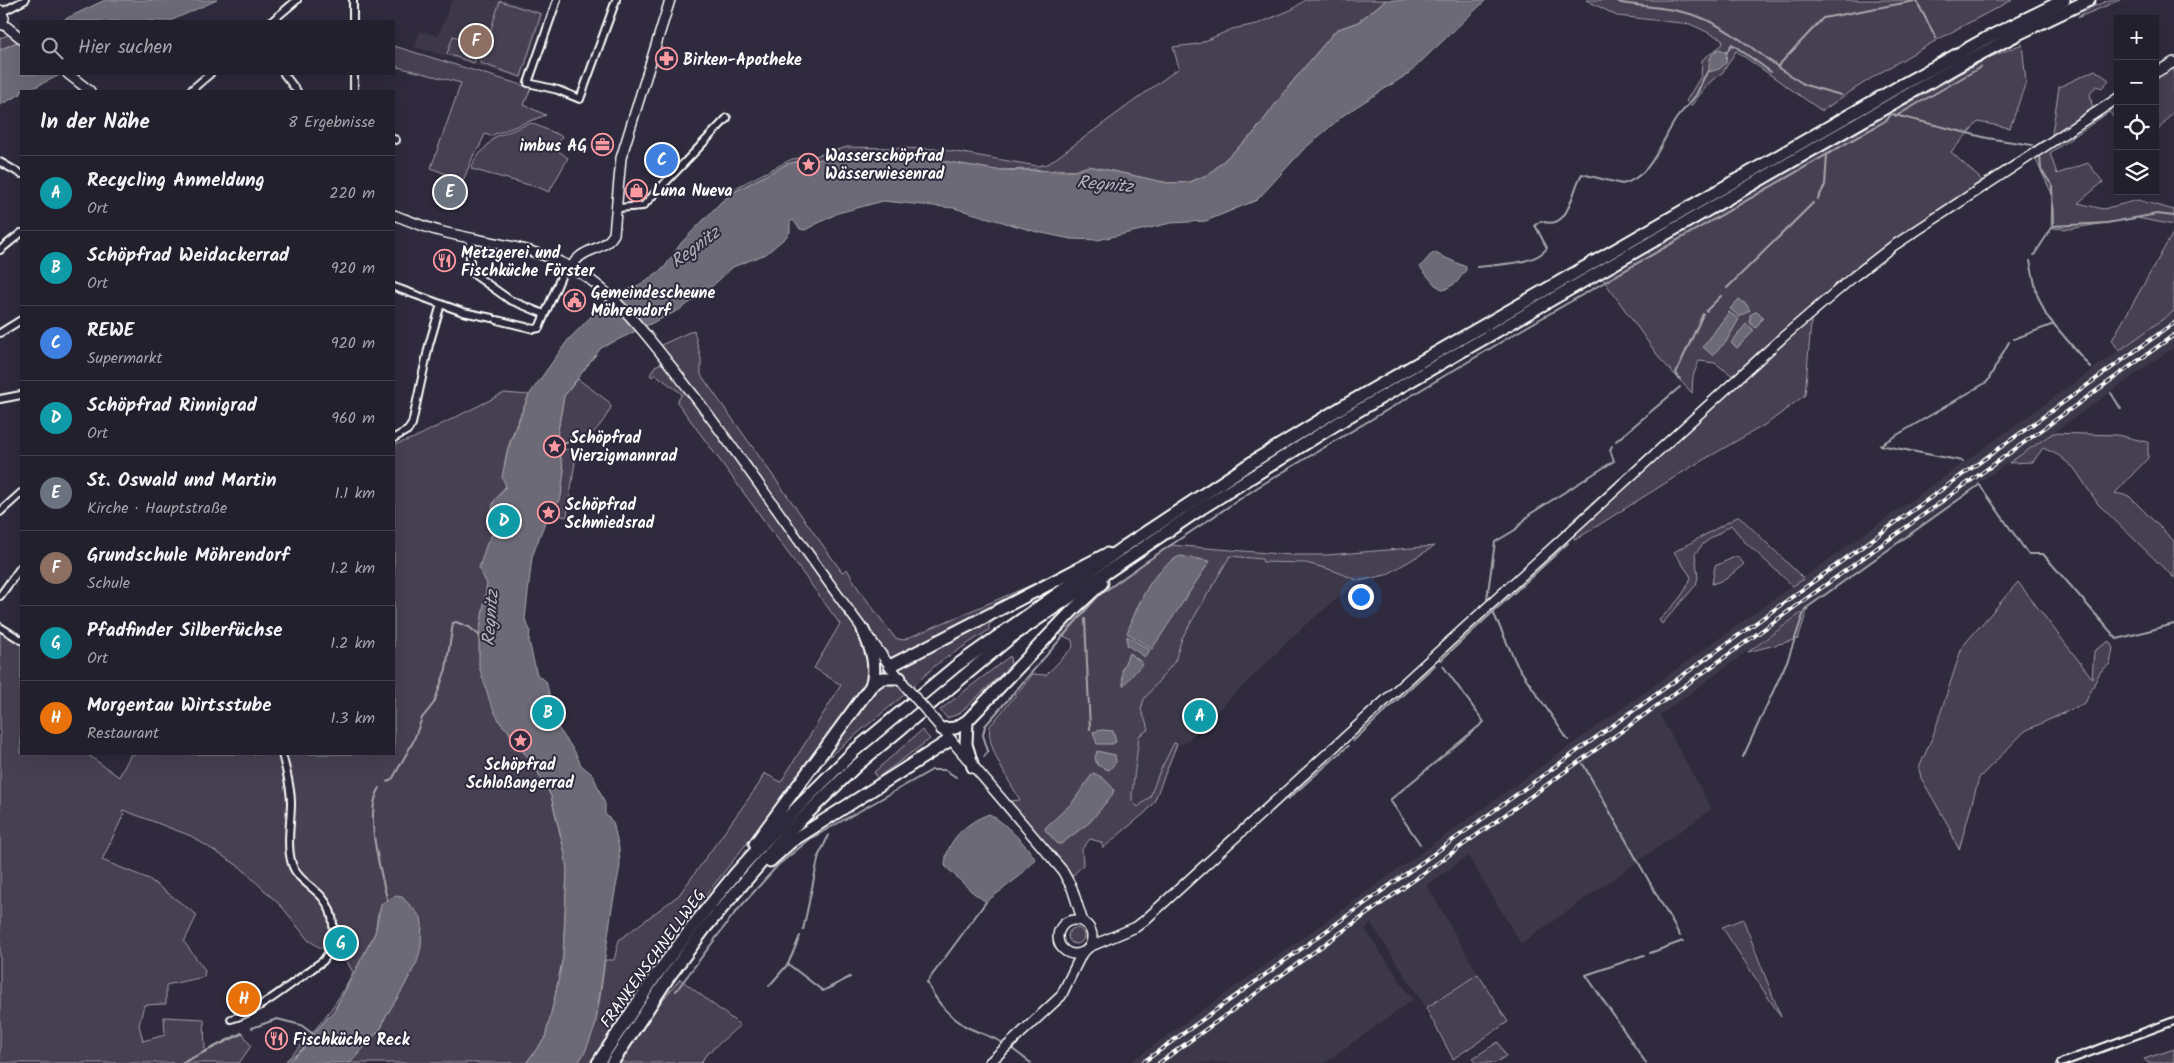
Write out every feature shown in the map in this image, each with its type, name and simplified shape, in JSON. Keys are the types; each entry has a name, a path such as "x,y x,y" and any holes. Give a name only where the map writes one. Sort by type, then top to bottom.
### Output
{"highway":[{"path":"740,876 814,791 868,739 956,666 1125,546 1257,459 1417,363 1900,86 1992,36 2064,0"},
{"path":"740,876 856,766 1011,638 1139,550 1274,462 1411,379 1939,77 2020,33 2089,0"},
{"path":"890,666 1088,562 1125,546"},
{"path":"942,729 955,728 967,721 1075,608 1139,550"},
{"path":"863,630 874,663 871,686"},
{"path":"740,876 766,827 871,686 882,678 900,678"},
{"path":"967,721 966,744 973,767"},
{"path":"740,876 950,740"},
{"name":"FRANKENSCHNELLWEG","path":"598,1063 656,975 740,876"},
{"name":"FRANKENSCHNELLWEG","path":"612,1063 668,978 740,876"}],"main road":[{"path":"569,266 580,255 611,240 616,228 622,158 670,0"},
{"path":"1,11 4,18 1,24 20,37"},
{"path":"2159,71 2174,62"},
{"path":"71,77 89,90"},
{"path":"1076,904 1068,922 1059,934 1060,944 1067,951 1077,954 1114,935 1124,933 1145,920 1852,276 1914,232 2114,101"},
{"path":"395,215 425,227 520,248 569,266 589,278 611,297 656,349 749,471 863,630 911,693 1062,870 1072,888 1083,922 1091,930 1114,935"},
{"path":"1068,922 1083,922"},
{"path":"989,1063 1061,996 1085,950 1092,941 1091,930"},
{"path":"1067,951 1070,978"}],"street":[{"path":"1,11 25,0"},
{"path":"273,20 297,0"},
{"path":"353,0 354,20"},
{"path":"558,0 528,83 558,90 580,99 616,0"},
{"path":"191,90 209,75"},
{"path":"285,75 296,90"},
{"path":"354,75 354,90"},
{"path":"618,208 642,206 726,118"},
{"path":"0,162 20,173"},
{"path":"0,250 20,234"},
{"path":"470,238 470,265 472,273 510,300 544,314"},
{"path":"395,287 441,304 537,329 569,266"},
{"path":"395,437 408,430 412,424 429,345 441,304"},
{"path":"0,333 20,321"},
{"path":"0,400 20,395"},
{"path":"0,512 20,496"},
{"path":"0,596 20,568"},
{"path":"0,627 20,639"},
{"path":"231,1019 239,1017 259,1005 323,961 332,944 333,931 328,907 323,898 302,879 292,865 290,851 290,786 282,755"},
{"path":"2061,1063 2174,1021"}],"shaded area":[{"path":"452,0 505,0 544,13 522,79 415,47 420,31 438,36"},
{"path":"1305,0 1386,0 1358,22 1336,30 1293,81 1253,134 1209,174 1190,182 1168,183 1089,166 1074,171 1057,169 1049,172 1036,169 996,170 931,159 795,162 787,164 734,192 733,189 792,159 815,156 847,147 939,149 1037,166 1048,164 1179,68 1173,47 1198,44 1232,29 1257,24 1293,9"},
{"path":"1586,0 2012,0 1891,66 1822,111 1736,51 1723,72 1710,82 1691,106 1686,101 1701,76 1702,60 1723,44 1722,39 1690,24 1617,16"},
{"path":"2109,0 2120,0 2077,18 2090,8"},
{"path":"500,1 541,14 521,77 480,63"},
{"path":"13,33 20,40 0,50 0,38"},
{"path":"453,36 480,45 474,63 447,54"},
{"path":"2022,44 2026,82 2010,128 1978,122 1951,152 1985,183 1812,311 1805,395 1768,423 1691,467 1575,540 1570,523 1733,376 1715,363 1699,361 1693,376 1692,393 1661,360 1602,278 1986,59"},
{"path":"395,46 531,88 524,105 546,115 490,136 485,134 463,181 431,168 461,83 395,66"},
{"path":"2174,57 2174,111 2159,129 2159,105 2159,64"},
{"path":"2095,70 2109,80 2102,88 2096,86 2090,94 2093,110 2114,96 2114,118 2109,112 2050,153 2057,174 2088,163 2103,182 2078,203 2103,209 2138,200 2174,210 2174,225 2137,218 2069,229 2051,228 2052,194 2033,154 2051,140 2059,87"},
{"path":"531,123 562,136 556,149 568,158 549,192 471,169 475,159 495,137"},
{"path":"2174,231 2174,311 2119,351 2112,340"},
{"path":"2174,311 2174,347 2053,433 1977,484 1660,715 1712,809 1521,944 1468,856 1427,885 1478,974 1426,1008 1371,923 1365,929 1413,1000 1324,1063 1129,1063"},
{"path":"694,330 701,359 701,375 842,572 847,569 858,588 895,638 903,640 1036,583 989,625 989,630 937,664 903,696 790,789 655,959 591,1063 578,1063 585,1051 594,1026 600,1000 605,960 614,960 619,940 679,895 759,784 764,773 781,782 841,685 814,668 840,624 677,402 682,394 655,374 652,377 650,375 655,366 662,363 743,469 749,464 661,345"},
{"path":"578,379 609,402 611,407 604,420 587,438 574,443 567,442 563,444 556,442 564,396"},
{"path":"504,393 529,395 510,441 504,465 506,486 499,494 502,519 487,584 479,653 510,735 517,739 519,747 531,760 551,796 565,854 567,870 563,957 545,1038 526,1063 350,1063 382,1027 387,1014 409,977 420,943 422,924 378,913 375,933 334,1011 313,1034 304,1048 284,1063 323,1020 339,998 353,972 344,957 348,939 334,932 327,952 308,940 283,908 240,867 191,836 123,810 124,814 102,860 149,879 197,915 184,942 205,970 204,977 166,985 166,1004 144,1005 139,1025 143,1041 165,1035 164,1017 204,1019 205,1051 242,1032 251,1046 239,1063 0,1063 0,632 20,644 20,755 88,755 119,777 130,755 395,755 395,445 414,438"},
{"path":"2053,433 2117,435 2148,442 2148,458 2115,493 2129,496 2174,541 2174,578 2098,504 2074,468 2058,455 2043,448 2033,462 2009,463"},
{"path":"564,449 573,450 576,455 567,516 564,517 552,510 555,508 564,470 560,454"},
{"path":"1739,516 1804,579 1793,586 1745,542 1731,525 1704,543 1695,554 1698,577 1696,585 1662,624 1659,620 1682,595 1691,577 1674,552"},
{"path":"1170,545 1292,555 1327,555 1435,546 1386,575 1359,581 1332,570 1306,563 1263,562 1262,559 1230,556 1182,638 1175,661 1144,699 1141,710 1149,729 1139,736 1132,794 1132,801 1138,807 1150,797 1159,773 1174,743 1177,744 1154,802 1146,812 1103,848 1101,842 1090,839 1082,849 1083,865 1070,878 1009,801 1020,800 995,753 989,734 990,726 1033,674 1046,675 1073,647 1072,640 1057,633 1080,609"},
{"path":"1230,556 1263,559 1263,562 1306,563 1332,570 1359,581 1303,627 1184,744 1174,743 1159,773 1150,797 1139,807 1132,801 1132,793 1139,736 1149,729 1141,710 1144,699 1175,661 1182,638"},
{"path":"1737,556 1744,564 1726,579 1712,584 1715,566"},
{"path":"2018,582 2092,678 2094,651 2109,641 2113,648 2110,664 2100,672 2085,703 2025,731 1979,778 1959,850 1948,825 1921,778 1919,768 1934,733 1962,647"},
{"path":"1808,608 1798,639 1748,652"},
{"path":"1010,656 1011,665 959,714 947,718 940,710"},
{"path":"922,730 930,739 877,778 874,772"},
{"path":"1743,919 1781,1017 1722,927"},
{"path":"1073,928 1079,928 1084,933 1082,942 1073,944 1068,939 1068,933"},
{"path":"1478,974 1508,1022 1453,1059 1426,1008"},
{"path":"680,979 740,1025 705,1056 701,1063 620,1063 660,1003"},
{"path":"1498,1042 1506,1056 1495,1063 1476,1063 1473,1058"},
{"path":"2174,1049 2174,1063 2148,1063 2144,1059"}],"water":[{"path":"105,0 217,0 172,20 63,20"},
{"name":"Regnitz","path":"1386,0 1486,0 1408,74 1345,114 1303,150 1257,200 1206,221 1171,223 1098,240 1071,239 1037,232 954,208 883,201 838,213 805,230 800,229 793,220 790,222 790,232 766,254 733,267 708,290 679,310 601,348 564,396 556,442 564,470 561,497 545,522 532,557 525,619 530,630 529,641 536,671 538,676 546,681 551,702 550,716 575,752 581,765 593,775 605,804 605,814 613,822 619,848 620,866 595,1027 585,1052 578,1063 526,1063 545,1038 554,1001 563,957 567,870 551,796 531,760 519,747 517,739 501,724 491,705 479,666 479,635 487,584 479,568 487,543 501,520 494,516 492,507 506,486 502,477 508,448 529,395 568,340 609,298 639,285 664,268 681,243 721,202 734,192 787,164 865,154 931,159 996,170 1074,171 1089,166 1168,183 1190,182 1209,174 1253,134 1293,81 1336,30 1358,22"},
{"path":"20,40 20,75 60,75 29,90 20,90 20,95 0,105 0,50"},
{"path":"1719,49 1727,52 1726,63 1719,69 1709,72 1710,58"},
{"path":"1433,252 1466,267 1466,270 1456,283 1444,290 1435,285 1420,267"},
{"path":"1739,299 1750,310 1740,317 1730,309"},
{"path":"1757,311 1763,317 1756,328 1750,323 1750,315"},
{"path":"1729,312 1739,319 1726,342 1712,355 1703,347"},
{"path":"1746,324 1753,329 1753,332 1737,348 1731,343"},
{"path":"1180,556 1210,561 1152,649 1127,633 1141,600 1153,579 1170,562"},
{"path":"1127,636 1150,650 1145,657 1127,645"},
{"path":"1129,653 1143,663 1123,686 1122,670"},
{"path":"1102,730 1113,731 1116,742 1112,744 1097,744 1093,732"},
{"path":"1097,751 1115,755 1116,762 1109,770 1097,765 1095,758"},
{"path":"1093,773 1102,777 1110,785 1114,790 1112,795 1090,822 1061,844 1058,844 1045,830 1046,827 1072,803"},
{"path":"989,814 1014,834 1035,859 1020,876 986,902 971,891 945,866 946,857 953,841 965,827"},
{"path":"395,896 402,897 421,917 421,947 417,962 383,1021 382,1027 350,1063 287,1063 304,1048 313,1034 334,1011 375,933 381,904"}],"waterway":[{"path":"1616,0 1621,3 1672,10 1702,18 1750,46 1777,66"},
{"path":"1841,95 1805,85 1777,67 1823,18 1920,0"},
{"path":"1917,2 1936,38"},
{"path":"1726,53 1732,44 1771,72"},
{"path":"1896,116 1981,67"},
{"path":"1477,267 1525,261 1542,254 1547,248 1535,225 1541,221 1551,223 1558,221 1564,215 1582,174 1622,184 1641,174 1655,157 1676,119 1696,95 1709,71"},
{"path":"984,757 988,751 983,735 985,726 1098,596 1147,561 1258,487 1528,326 1887,120 1891,114 1987,138 2032,145"},
{"path":"1818,199 1825,185 1827,155"},
{"path":"2040,155 2041,170 2052,185 2053,226 2107,223 2157,214 2174,216"},
{"path":"1727,288 1813,203"},
{"path":"2034,255 2053,226"},
{"path":"2030,261 2037,294 2046,315 2090,367"},
{"path":"1706,311 1721,296"},
{"path":"1680,379 1676,373 1703,314"},
{"path":"2014,339 2054,324"},
{"path":"1963,461 1880,445 1987,382 2009,342"},
{"path":"1616,441 1680,387"},
{"path":"2111,393 2121,409"},
{"path":"556,443 566,443 575,432"},
{"path":"1487,599 1495,542 1515,530 1530,514 1614,461 1610,450 1612,446"},
{"path":"1979,484 2028,554 2043,554 2117,639 2174,624"},
{"path":"1743,757 1788,659 1805,609 1979,485"},
{"path":"1441,660 1568,543"},
{"path":"1493,612 1517,665 1568,740"},
{"path":"1085,619 1090,729"},
{"name":"Regnitz","path":"387,782 393,778 413,742 422,718 434,703 446,669 453,623 456,622 469,627 479,635"},
{"path":"1353,741 1435,665"},
{"path":"1420,844 1390,800 1484,722 1443,666"},
{"path":"1288,799 1348,746"},
{"path":"1583,764 1680,936"},
{"path":"676,991 734,914 778,865 810,839 932,770 945,770 956,777"},
{"path":"380,788 375,799 373,827 387,899"},
{"path":"803,930 819,855 829,835"},
{"path":"986,902 927,982 938,1001 959,1022 1005,1044"},
{"path":"800,936 788,964 823,991 850,977"},
{"path":"1650,953 1683,941"},
{"path":"1644,955 1586,975 1646,1063"},
{"path":"769,986 788,964"},
{"path":"252,1028 277,1019 301,1025 313,1034"},
{"path":"182,1063 243,1033"},
{"path":"1011,1048 1031,1063"}],"railway":[{"path":"1142,1063 2174,323"},
{"path":"1159,1063 2174,335"}],"place":[{"name":"Grundschule Möhrendorf","path":"476,41"},
{"name":"Birken-Apotheke","path":"667,59"},
{"name":"imbus AG","path":"603,145"},
{"name":"REWE","path":"662,160"},
{"name":"Wasserschöpfrad Wässerwiesenrad","path":"809,164"},
{"name":"Luna Nueva","path":"636,190"},
{"name":"St. Oswald und Martin","path":"450,192"},
{"name":"Metzgerei und Fischküche Förster","path":"445,261"},
{"name":"Gemeindescheune Möhrendorf","path":"575,301"},
{"name":"Schöpfrad Vierzigmannrad","path":"554,446"},
{"name":"Schöpfrad Schmiedsrad","path":"549,513"},
{"name":"Schöpfrad Rinnigrad","path":"504,521"},
{"name":"Schöpfrad Weidackerrad","path":"548,713"},
{"name":"Recycling Anmeldung","path":"1200,716"},
{"name":"Schöpfrad Schloßangerrad","path":"520,740"},
{"name":"Pfadfinder Silberfüchse","path":"341,943"},
{"name":"Morgentau Wirtsstube","path":"244,999"},
{"name":"Fischküche Reck","path":"277,1039"}]}
